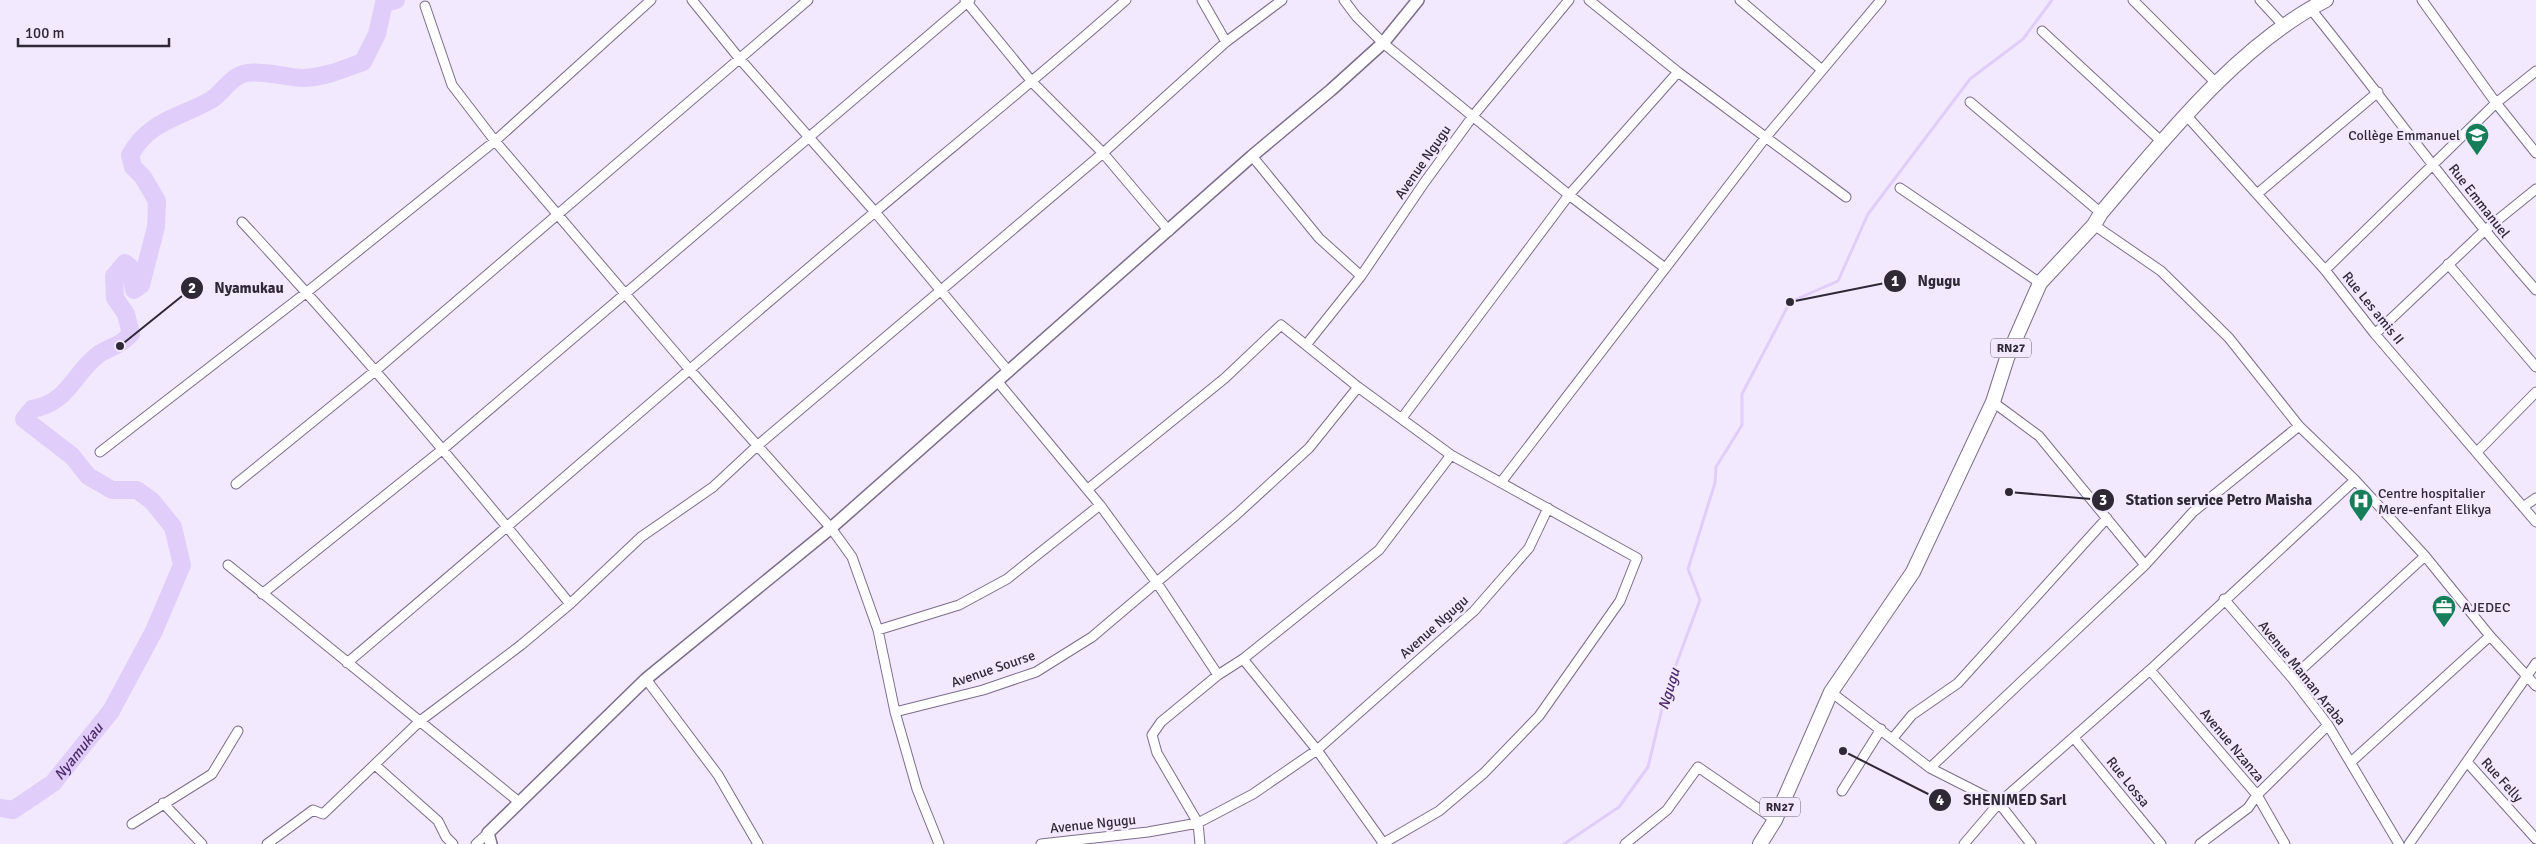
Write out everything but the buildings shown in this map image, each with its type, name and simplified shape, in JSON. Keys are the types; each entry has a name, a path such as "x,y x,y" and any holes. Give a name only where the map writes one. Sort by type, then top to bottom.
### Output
{"main road":[{"name":"RN27","path":"1760,844 1775,820 1831,692 1914,572 1993,402 2007,358 2040,283 2098,219 2186,115 2247,55 2284,26 2310,8 2326,0"}],"street":[{"path":"692,0 739,58 875,212 1009,372"},
{"path":"236,484 375,371 808,0"},
{"path":"347,663 508,528 875,212 1033,83 1126,0"},
{"path":"1202,0 1226,42"},
{"path":"266,844 313,810 323,814 420,721 520,645 570,604 640,537 713,487 757,446 1103,153 1226,42 1282,0"},
{"path":"1344,0 1383,43 1569,195 1666,268"},
{"name":"Avenue Ngugu","path":"1306,345 1361,276 1424,183 1473,116 1569,0"},
{"path":"1589,0 1678,72 1846,197"},
{"path":"1740,0 1822,70"},
{"path":"2133,0 2218,85"},
{"path":"2260,0 2284,26"},
{"path":"2422,0 2496,103 2536,152"},
{"path":"100,452 307,292 495,141 648,1"},
{"path":"262,594 443,449 967,1 1033,83 1103,153 1169,231"},
{"path":"476,844 490,838 519,802 646,679 831,528 1252,156 1383,43 1416,1"},
{"path":"1502,481 1766,137 1879,1"},
{"path":"425,6 452,85 495,141 690,370 831,528 852,557 878,630 895,712 917,789 939,844"},
{"name":"Rue Emmanuel","path":"2310,8 2378,92 2484,231 2536,290"},
{"path":"2042,31 2162,142"},
{"path":"2325,270 2496,103 2536,70"},
{"path":"1402,418 1569,195 1678,72"},
{"path":"2257,194 2378,92"},
{"path":"1970,102 2098,219 2161,270 2229,338 2299,426 2356,480 2425,556 2490,636 2536,686"},
{"name":"Rue Les amis II","path":"2186,115 2325,270 2375,334 2536,522"},
{"path":"1252,156 1319,238 1361,276"},
{"path":"1900,188 2040,283"},
{"path":"2375,334 2484,231 2536,189"},
{"path":"242,222 307,292 443,449 570,604"},
{"path":"2448,264 2536,367"},
{"path":"1088,489 1225,378 1280,325 1358,387 1451,454 1637,558 1620,601 1539,716 1484,772 1439,810 1383,844 1317,750 1243,659"},
{"path":"998,382 1088,489 1157,583 1218,675"},
{"name":"Avenue Sourse","path":"895,712 983,690 1036,672 1092,637 1157,583 1310,448 1358,387"},
{"path":"2477,452 2536,392"},
{"path":"1993,402 2039,436 2145,564"},
{"path":"1930,768 2145,564 2192,512 2299,426"},
{"path":"1200,844 1198,823 1156,753 1152,735 1161,722 1218,675 1243,659 1379,550 1451,454"},
{"path":"1964,844 1998,803 2150,670 2224,599 2356,480"},
{"path":"2523,507 2536,498"},
{"path":"878,630 959,605 1007,579 1100,505"},
{"name":"Avenue Ngugu","path":"1317,750 1474,611 1529,548 1548,508"},
{"path":"1893,738 1912,715 1958,683 2107,518"},
{"path":"2292,678 2425,556"},
{"path":"228,565 519,802"},
{"name":"Avenue Maman Araba","path":"2224,599 2292,678 2328,725 2399,844"},
{"path":"2351,762 2490,636"},
{"path":"2410,844 2526,674 2536,663"},
{"name":"Avenue Nzanza","path":"2150,670 2256,795 2285,844"},
{"path":"646,679 718,775 758,844"},
{"path":"1831,692 1930,768 1998,803 2031,844"},
{"path":"2200,844 2248,808 2256,795 2328,725"},
{"path":"1842,791 1881,729"},
{"path":"132,824 212,774 238,731"},
{"name":"Rue Lossa","path":"2074,738 2162,844"},
{"path":"1198,823 1254,794 1317,750"},
{"name":"Rue Felly","path":"2467,762 2536,839"},
{"path":"375,765 438,821 446,837 453,844"},
{"path":"1625,844 1667,810 1698,767 1775,820"},
{"path":"163,803 202,844"},
{"name":"Avenue Ngugu","path":"1042,844 1148,832 1198,823"}],"waterway":[{"name":"Nyamukau","path":"0,808 13,810 53,783 111,711 154,631 182,565 173,527 152,501 137,490 112,490 88,476 72,456 24,419 32,409 44,406 63,394 99,354 122,342 131,334 126,314 115,298 114,276 125,263 130,267 134,290 141,285 156,227 157,201 143,177 133,167 130,155 138,143 156,127 211,100 236,77 241,75 254,72 304,78 334,72 363,62 377,34 384,3 396,0"},
{"name":"Ngugu","path":"1564,844 1619,807 1648,767 1666,692 1700,600 1688,569 1715,483 1716,467 1742,425 1742,394 1790,302 1838,281 1868,214 1970,79 2023,39 2052,0"}],"place":[{"name":"Collège Emmanuel","path":"2477,156"},
{"name":"Ngugu","path":"1790,302"},
{"name":"Nyamukau","path":"120,346"},
{"name":"Station service Petro Maisha","path":"2009,492"},
{"name":"Centre hospitalier Mere-enfant Elikya","path":"2361,522"},
{"name":"AJEDEC","path":"2444,628"},
{"name":"SHENIMED Sarl","path":"1843,751"}]}
